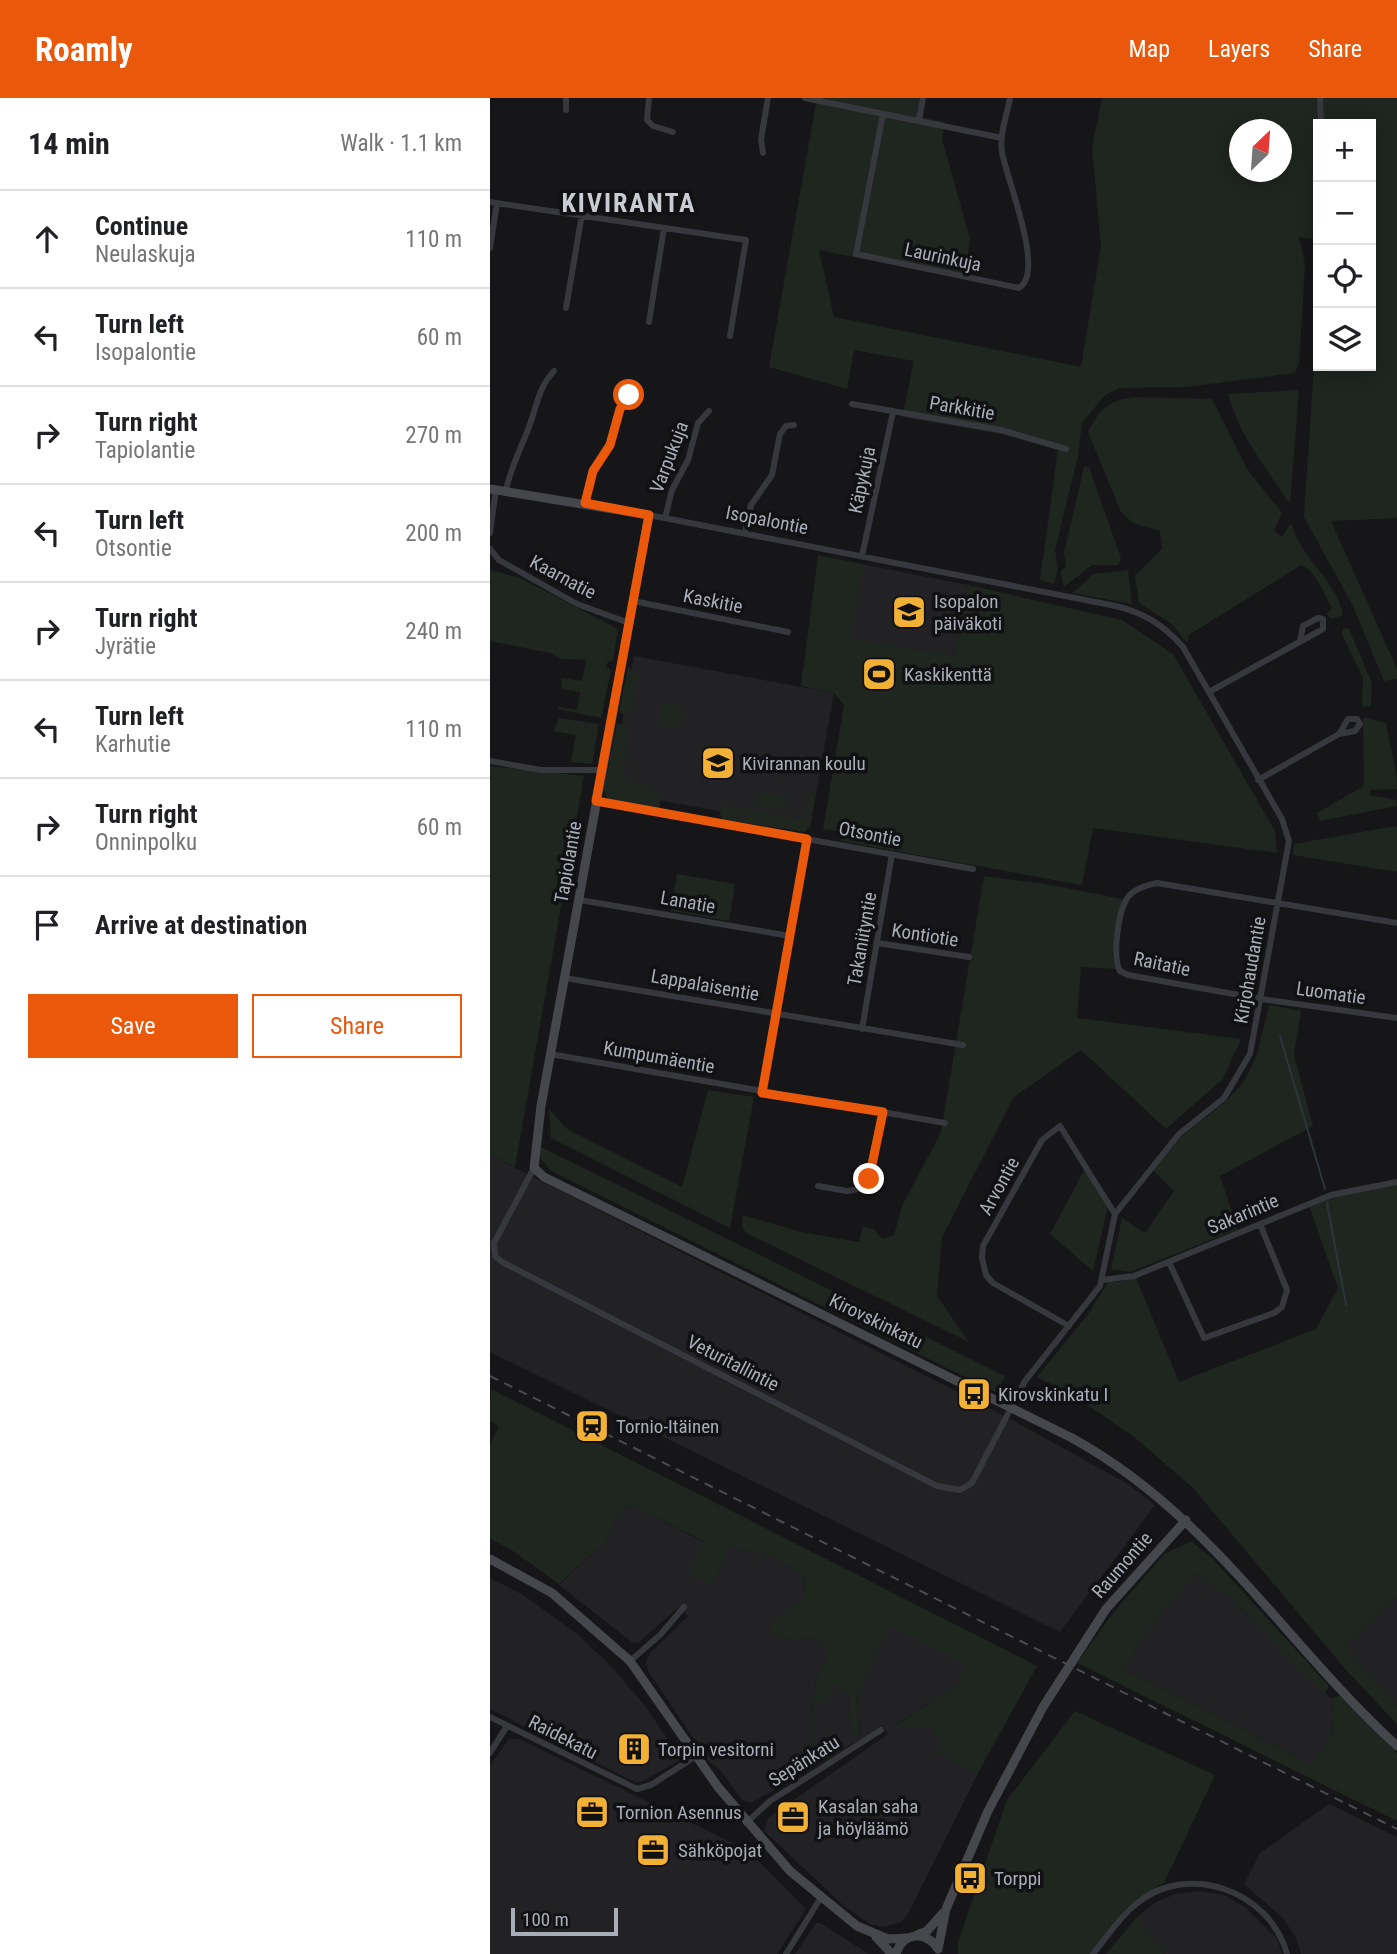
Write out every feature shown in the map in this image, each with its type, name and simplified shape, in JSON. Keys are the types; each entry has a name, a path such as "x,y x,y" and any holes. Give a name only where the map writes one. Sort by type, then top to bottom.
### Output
{"street":[{"path":"566,98 566,110"},
{"path":"649,98 647,120 653,126 673,132"},
{"path":"763,153 761,139 768,98"},
{"path":"805,98 1002,138 1010,98"},
{"path":"919,120 923,98"},
{"path":"1320,98 1321,119"},
{"name":"Laurinkuja","path":"883,114 856,254 1013,288 1024,285 1029,254 1002,148 1002,138"},
{"path":"490,248 493,202 746,240 730,336"},
{"path":"566,308 582,215"},
{"path":"649,322 664,228"},
{"path":"506,490 515,455 531,423 540,390 554,371"},
{"path":"585,503 593,471 610,445 623,402 636,389"},
{"name":"Parkkitie","path":"852,404 1017,434 1066,449"},
{"name":"Varpukuja","path":"665,518 672,490 688,460 698,423 709,411"},
{"name":"Käpykuja","path":"862,556 893,412"},
{"path":"745,533 751,505 772,475 780,434 786,426 794,425"},
{"path":"490,533 493,489"},
{"name":"Isopalontie","path":"493,489 585,503 1037,591"},
{"name":"Tapiolantie","path":"536,1170 550,1054 649,515"},
{"name":"Kaarnatie","path":"490,549 499,560 577,604 629,623"},
{"name":"Kirjohaudantie","path":"1010,1406 1034,1368 1093,1298 1102,1280 1115,1214 1179,1134 1224,1098 1250,1054 1289,841 1282,819 1183,647 1159,623 1121,607 1037,591"},
{"name":"Kaskitie","path":"633,601 788,632"},
{"path":"1209,692 1300,641"},
{"path":"1258,780 1339,734"},
{"path":"490,761 541,770 602,770"},
{"name":"Otsontie","path":"596,801 974,869"},
{"path":"762,1093 807,839"},
{"name":"Takaniityntie","path":"862,1029 892,854"},
{"name":"Raitatie","path":"1261,999 1128,975 1120,971 1114,956 1124,905 1129,895 1147,885 1157,883 1278,905"},
{"name":"Lanatie","path":"580,900 790,936"},
{"path":"1278,905 1397,923"},
{"name":"Kontiotie","path":"877,943 969,957"},
{"name":"Lappalaisentie","path":"565,978 963,1045"},
{"name":"Luomatie","path":"1261,999 1397,1018"},
{"name":"Kumpumäentie","path":"550,1054 944,1123"},
{"path":"818,1186 848,1191 865,1188 883,1112"},
{"name":"Arvontie","path":"1069,1326 993,1283 983,1267 984,1247 1042,1140 1060,1126 1115,1214"},
{"name":"Kirovskinkatu","path":"536,1170 1090,1448 1148,1487 1186,1520"},
{"name":"Veturitallintie","path":"536,1170 494,1243 495,1256 502,1262 937,1486 960,1490 972,1483 1010,1406"},
{"name":"Sakarintie","path":"1102,1280 1134,1276 1331,1195 1397,1182"},
{"path":"1169,1262 1204,1338 1274,1313 1286,1299 1287,1290 1260,1224"},
{"path":"1186,1520 1338,1687 1397,1746"},
{"name":"Raumontie","path":"939,1951 946,1909 1015,1756 1069,1662 1106,1609 1186,1520"},
{"path":"490,1559 552,1593 630,1661 746,1823 820,1899 874,1936 894,1954"},
{"path":"630,1661 660,1635 684,1606"},
{"name":"Raidekatu","path":"490,1717 637,1789 651,1785 696,1756"},
{"path":"490,1753 507,1726"},
{"name":"Sepänkatu","path":"746,1823 770,1801 881,1730"},
{"path":"1093,1954 1135,1904 1168,1888 1208,1885 1231,1891 1259,1908 1275,1925 1287,1954"},
{"path":"786,1954 820,1899"},
{"name":"Raumontie","path":"894,1954 911,1937 927,1931 946,1909"},
{"path":"874,1936 894,1940 929,1938 939,1951"}],"shaded area":[{"path":"817,98 925,98 921,117 945,122 942,139 970,239 964,279 819,250 834,317 1081,367 1101,246 1092,147 1102,98 1397,98 1397,518 1331,521 1397,669 1397,679 1384,681 1352,604 1304,517 1314,371 1376,371 1376,119 1313,119 1313,239 1299,237 1305,264 1299,364 1295,373 1186,387 1120,388 1105,395 1082,423 1078,456 1055,550 1058,569 1054,584 1040,580 1058,450 1001,434 902,417 914,361 854,350 847,389 769,367"},
{"path":"1299,390 1290,504 1246,438 1228,394"},
{"path":"1135,397 1212,399 1247,469 1282,513 1274,530 1282,537 1291,523 1302,548 1333,590 1343,615 1331,619 1327,614 1332,608 1319,584 1311,572 1301,565 1189,635 1187,643 1172,624 1139,603 1135,576 1162,549 1160,531 1133,523 1121,512 1088,432 1106,407 1118,400"},
{"path":"1084,467 1089,467 1121,558 1118,565 1092,565 1064,587 1060,573 1066,566 1064,553"},
{"path":"818,555 862,564 851,639 954,656 968,585 1122,620 1173,654 1275,831 1277,853 1093,828 1082,885 841,841 841,832 823,829 844,705 834,693 801,686"},
{"name":"Isopalon päiväkoti","path":"862,564 968,585 954,656 850,639"},
{"path":"490,570 520,578 618,629 613,660 607,663 606,667 611,670 601,718 558,709 577,710 580,692 562,689 561,678 582,681 586,660 561,659 550,653 490,641"},
{"path":"1128,570 1132,604 1073,593 1093,574"},
{"path":"1344,628 1349,629 1372,683 1371,706 1362,707 1363,678 1341,633"},
{"name":"Kivirannan koulu","path":"634,656 834,693 810,828 610,791"},
{"path":"628,667 639,675 632,709 624,715 619,711"},
{"path":"662,702 683,708 680,727 659,723"},
{"path":"1363,717 1386,723 1397,781 1397,789 1371,790 1369,795 1396,800 1397,806 1320,821 1317,813 1364,786"},
{"path":"559,718 599,724 592,764 571,762 576,735 553,731"},
{"path":"617,723 628,727 623,774 627,781 640,783 661,797 659,808 607,799 604,788"},
{"path":"490,766 584,776 515,1167 490,1155"},
{"path":"761,792 787,797 785,810 758,806"},
{"path":"809,792 816,794 806,832 724,820 720,815 722,805 803,820"},
{"path":"1397,827 1397,872 1293,855 1294,844"},
{"path":"677,874 735,884 729,921 671,911"},
{"path":"984,876 1046,884 1122,899 1112,956 1116,969 1081,967 1077,1018 1241,1039 1223,1079 1166,1129 1081,1050 1014,1097 942,1237 937,1296 969,1342 746,1233 742,1226 743,1215 801,1232 859,1242 863,1226 875,1230 882,1239 894,1235 902,1206 941,1132"},
{"path":"1269,1005 1301,1011 1294,1055 1313,1126 1220,1176 1238,1229 1130,1272 1111,1269 1122,1218 1145,1233 1174,1191 1153,1170 1181,1137 1227,1100 1243,1083 1257,1055"},
{"path":"708,1090 754,1097 730,1228 551,1138 549,1109 567,1129 682,1187"},
{"path":"541,1147 1005,1376 997,1393 551,1171 540,1158"},
{"path":"490,1155 1009,1418 1128,1484 1155,1505 1060,1632 490,1352"},
{"path":"1085,1169 1108,1206 1093,1271 1050,1234"},
{"path":"1397,1184 1397,1596 1345,1647 1397,1706 1397,1724 1346,1670 1193,1488 1133,1436 1071,1394 1037,1377 1089,1313 1109,1280 1117,1282 1136,1278 1179,1382 1316,1329 1338,1288 1309,1206 1338,1194"},
{"path":"491,1389 1037,1666 977,1775 938,1752 943,1742 931,1728 892,1728 959,1684 967,1664 889,1625 856,1694 860,1735 853,1736 848,1694 833,1684 829,1702 817,1702 811,1750 836,1750 836,1754 809,1770 806,1769 816,1681 828,1655 828,1645 810,1637 795,1641 768,1633 771,1623 804,1597 805,1576 772,1556 731,1547 711,1586 690,1572 704,1541 638,1508 622,1507 605,1542 559,1584 510,1549 490,1539 490,1445 499,1426 490,1421"},
{"path":"622,1507 638,1508 704,1542 711,1586 731,1547 772,1556 805,1576 804,1597 771,1623 768,1633 795,1641 810,1637 828,1645 828,1655 816,1681 806,1769 809,1770 751,1803 742,1800 720,1770 708,1760 648,1671 646,1661 651,1652 688,1616 679,1607 639,1642 633,1643 559,1585 605,1542"},
{"path":"1191,1541 1213,1559 1329,1686 1325,1695 1230,1597 1195,1573 1146,1633 1122,1669 1312,1765 1333,1733 1331,1699 1340,1695 1397,1753 1397,1821 1077,1663 1113,1613 1164,1554"},
{"path":"1195,1573 1230,1597 1331,1699 1333,1733 1312,1765 1122,1669 1146,1633"},
{"path":"490,1578 525,1596 577,1634 609,1664 647,1708 678,1756 678,1761 641,1782 635,1782 490,1709"},
{"path":"1397,1596 1397,1706 1345,1647"},
{"path":"889,1624 968,1663 959,1684 893,1727 931,1728 944,1742 939,1752 977,1775 908,1914 901,1922 883,1927 870,1924 844,1906 764,1831 768,1818 888,1734 882,1726 836,1754 836,1750 811,1751 817,1702 833,1683 848,1694 853,1735 860,1734 856,1694"},
{"path":"1075,1711 1215,1775 1164,1883 1137,1899 1090,1954 958,1954 958,1942 1007,1800"},
{"path":"509,1739 519,1739 749,1851 806,1909 777,1954 490,1954 490,1765"},
{"path":"1329,1804 1397,1837 1397,1954 1301,1954 1296,1938 1283,1918 1244,1884 1260,1853"},
{"path":"1200,1891 1224,1895 1245,1907 1277,1939 1282,1954 1164,1954 1137,1917 1156,1902 1175,1894"},
{"path":"1137,1917 1164,1954 1106,1954"},
{"path":"816,1923 820,1923 869,1954 795,1954"}],"waterway":[{"path":"1280,1036 1325,1189"},
{"path":"1327,1203 1346,1305"}],"railway":[{"path":"490,1376 1397,1829"}],"place":[{"name":"Isopalon päiväkoti","path":"909,612"},
{"name":"Kaskikenttä","path":"879,674"},
{"name":"Kivirannan koulu","path":"718,763"},
{"name":"Kirovskinkatu I","path":"974,1394"},
{"name":"Tornio-Itäinen","path":"592,1426"},
{"name":"Torpin vesitorni","path":"634,1749"},
{"name":"Tornion Asennus","path":"592,1812"},
{"name":"Kasalan saha ja höyläämö","path":"793,1817"},
{"name":"Sähköpojat","path":"653,1850"},
{"name":"Torppi","path":"970,1878"}],"district":[{"name":"KIVIRANTA","path":"629,203"}],"route":[{"path":"629,395 620,409 603,460 593,471 585,503 649,515 596,801 807,839 762,1093 883,1112 869,1179"}]}
